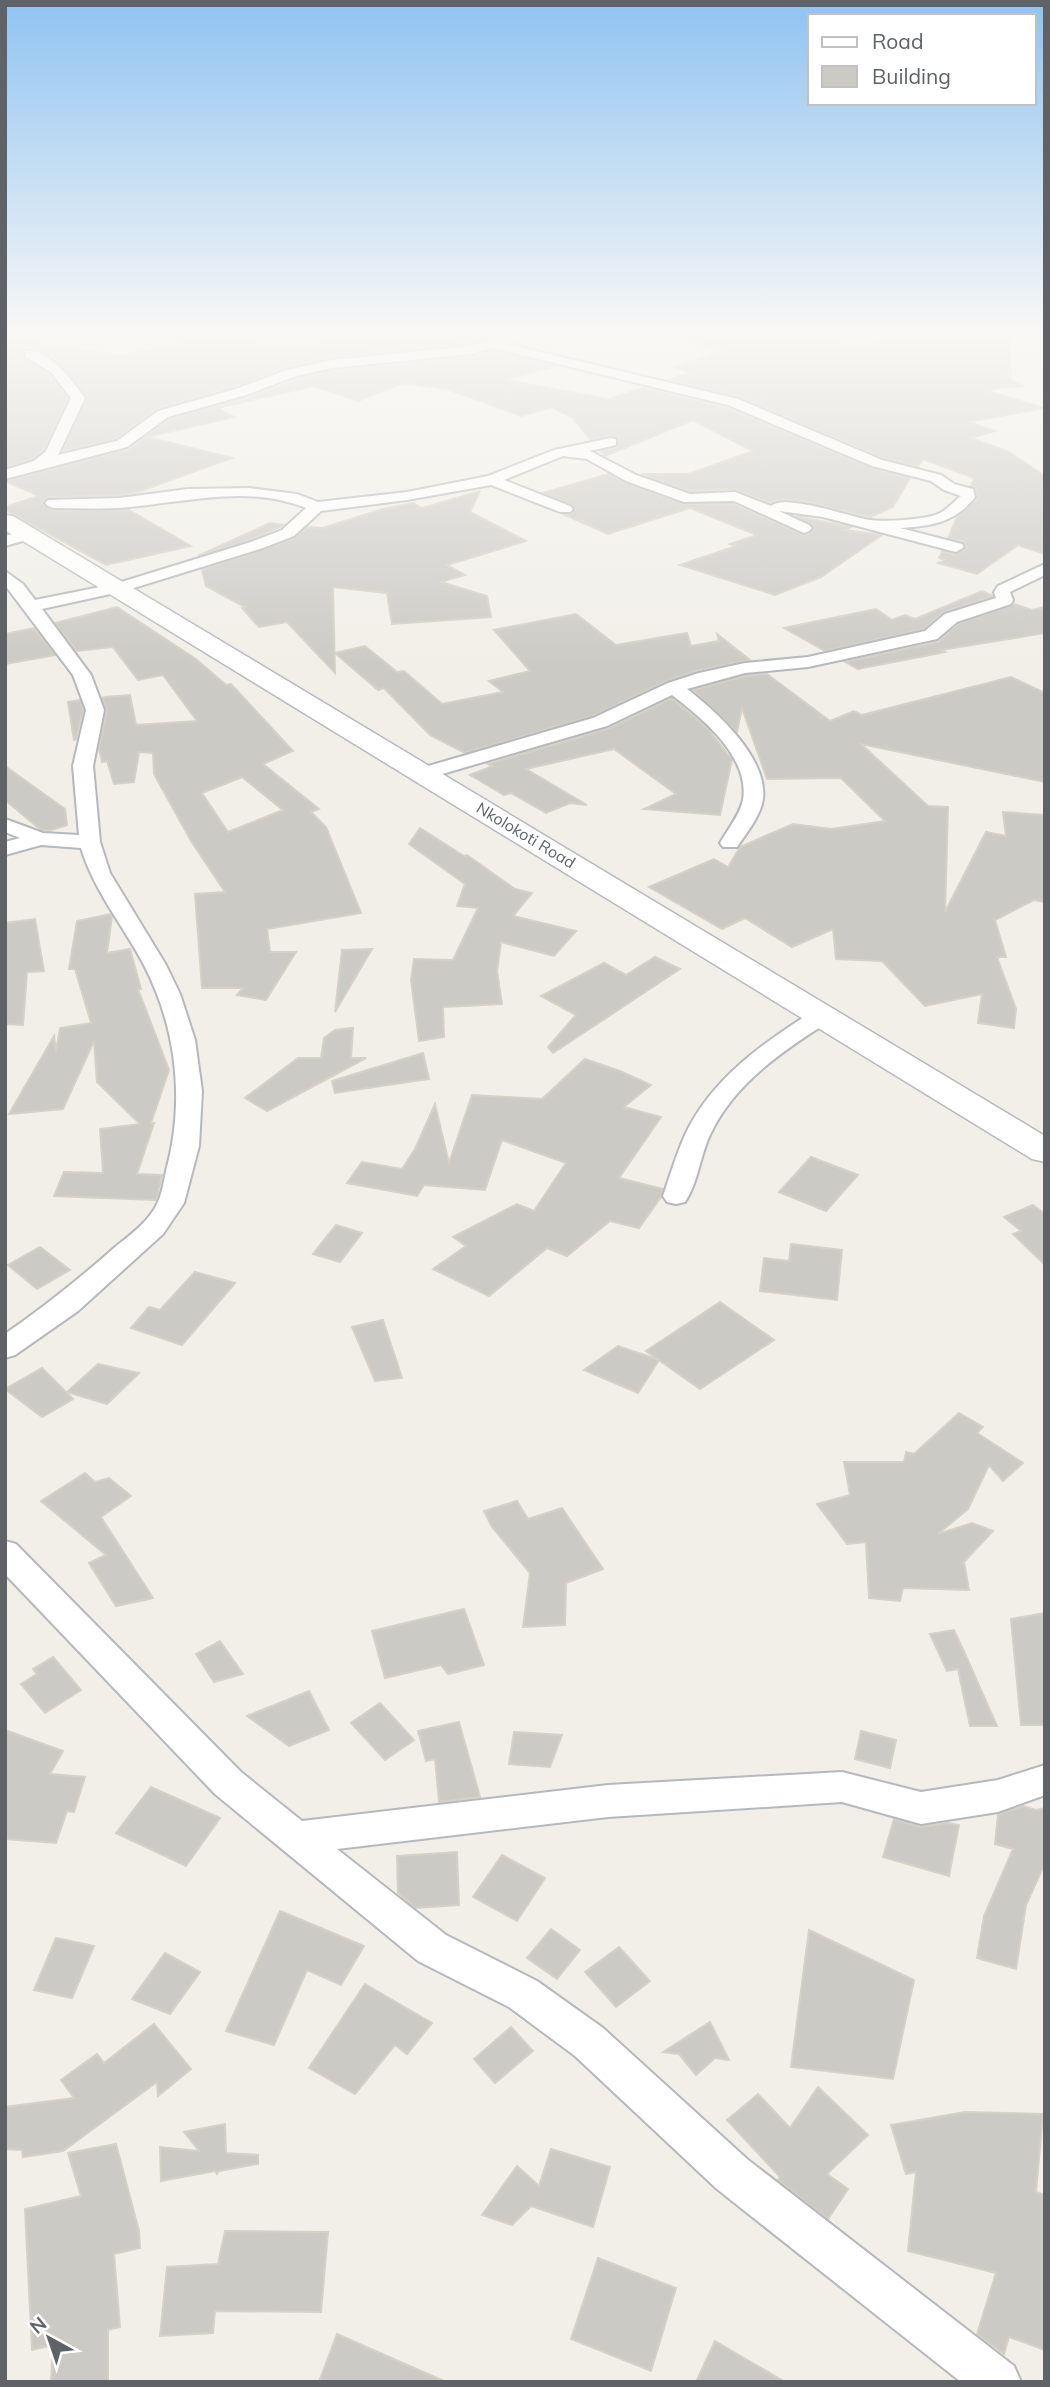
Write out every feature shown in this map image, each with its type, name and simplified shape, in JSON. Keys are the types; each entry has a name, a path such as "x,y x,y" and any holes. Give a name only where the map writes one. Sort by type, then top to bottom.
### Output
{"main road":[{"name":"Nkolokoti Road","path":"13,532 118,588 1045,1151"}],"street":[{"path":"39,464 52,453 57,443"},
{"path":"5,475 123,443"},
{"path":"53,503 119,503 188,493 249,492 297,499 316,507 407,496 492,480 559,453 604,443"},
{"path":"831,443 877,463 936,478 949,487 968,492 968,497 947,516 932,521 874,525"},
{"path":"559,453 590,455 631,478 689,499 735,496 758,504 824,513 956,547"},
{"path":"492,480 508,484 565,509"},
{"path":"508,484 526,485"},
{"path":"758,504 804,528"},
{"path":"30,606 118,588 274,539 288,533 316,507"},
{"path":"425,773 600,722 674,687 724,671 808,662 931,635 951,618 1005,600 1002,592 1004,589 1045,569"},
{"path":"5,576 82,675 94,710 83,766 90,842 99,873 155,965 176,1017 183,1040 190,1091 186,1146 171,1203 154,1228 68,1304 5,1348"},
{"path":"674,687 717,726 736,748 752,776 753,800 730,843"},
{"path":"5,825 40,839 90,842"},
{"path":"5,849 40,839"},
{"path":"676,1196 698,1132 728,1089 774,1046 823,1015"},
{"path":"5,1553 228,1783 432,1948 523,1994 589,2042 732,2174 998,2382"},
{"path":"294,1838 608,1801 842,1787 921,1808 998,1796 1045,1780"}],"building":[{"path":"5,443 47,443 33,459 5,467"},
{"path":"66,443 97,443 63,451"},
{"path":"137,443 173,443 232,458 138,492 48,497 42,503 53,511 129,510 191,546 106,565 5,510 5,507 39,496 5,481 128,450"},
{"path":"618,443 636,443 605,456 601,451 618,447"},
{"path":"738,443 812,443 871,468 910,478 893,507 871,517 804,501 778,500 771,503 735,489 690,491 641,474 688,474 753,451"},
{"path":"849,443 986,443 1009,452 1045,476 1045,554 1018,545 977,574 938,563 944,560 939,558 942,551 955,555 967,548 963,541 948,538 957,517 977,499 976,488 971,486 974,478 923,459 918,466 883,458"},
{"path":"608,474 683,504 733,504 803,535 815,528 796,516 851,527 845,530 882,535 821,577 775,595 680,565 736,546 730,544 757,535 690,508 608,534 565,515 572,514 575,507 543,493"},
{"path":"480,491 470,512 526,541 447,565 465,575 441,582 487,596 491,617 392,624 387,593 333,587 335,673 287,622 259,627 242,608 245,607 206,586 202,570 295,538 308,527 322,528 383,509 413,503 422,508"},
{"path":"270,523 284,525 250,540 198,556"},
{"path":"982,591 993,596 944,612 924,629 825,651 784,628 876,609 892,620 905,615 915,619"},
{"path":"1014,604 1032,610 1045,607 1045,633 941,650 945,652 858,669 845,662 938,642 958,624"},
{"path":"117,607 196,659 226,685 231,684 293,751 263,764 319,809 311,812 326,827 361,913 267,929 270,952 296,952 266,1000 237,995 243,988 202,988 195,894 225,892 191,841 154,774 153,753 139,752 134,782 114,784 107,761 102,762 99,749 107,710 102,698 130,695 136,725 197,721 163,675 138,680 113,647 77,651 55,623","holes":["242,777 283,810 228,832 202,793"]},
{"path":"576,614 616,645 687,633 691,646 719,641 717,634 750,660 698,670 667,681 592,716 465,753 430,735 384,688 378,690 335,653 365,646 397,672 404,671 442,704 503,692 489,681 530,671 494,630"},
{"path":"34,628 55,655 5,664 5,634"},
{"path":"767,674 830,721 854,711 862,715 1011,677 1045,693 1045,782 861,744 928,806 948,807 945,912 986,832 1006,836 1003,812 1045,815 1045,902 1034,900 995,920 1006,957 997,957 1016,1009 1014,1028 978,1023 982,994 925,1006 882,961 836,959 833,929 792,947 745,918 722,929 649,887 714,859 728,867 740,847 793,824 831,829 885,821 841,778 767,779 742,708 737,732 693,690 745,676"},
{"path":"672,698 708,729 732,760 720,815 644,809 676,794 614,749 526,769 587,805 570,803 546,813 511,793 504,795 470,775 493,766 488,764 608,729"},
{"path":"80,700 83,710 74,740 68,702"},
{"path":"5,766 65,809 67,825 49,831 40,829 5,800"},
{"path":"420,828 464,856 467,855 515,889 532,893 513,916 576,931 554,956 501,942 497,971 502,1004 443,1007 444,1037 419,1041 411,980 414,959 453,960 478,908 457,906 465,884 409,844"},
{"path":"110,914 112,917 107,953 130,949 141,989 138,989 169,1070 137,1174 162,1175 156,1200 54,1196 64,1172 103,1173 100,1129 140,1124 97,1082 94,1041 63,1109 9,1114 54,1036 56,1051 60,1028 91,1023 75,969 69,969 77,921"},
{"path":"35,919 44,971 27,972 23,1025 5,1024 5,923"},
{"path":"372,949 335,1012 342,950"},
{"path":"655,957 680,969 553,1053 548,1047 576,1015 541,996 604,963 626,975"},
{"path":"353,1028 351,1058 366,1058 267,1111 245,1098 298,1058 321,1058 324,1038 335,1030"},
{"path":"423,1053 429,1079 335,1093 332,1081"},
{"path":"585,1059 651,1085 624,1107 661,1117 619,1178 663,1189 661,1197 639,1228 610,1221 567,1256 547,1248 489,1296 433,1269 466,1246 453,1237 517,1204 534,1211 566,1163 502,1140 485,1190 424,1185 417,1196 347,1183 362,1162 402,1169 415,1149 435,1104 449,1163 472,1095 542,1099"},
{"path":"811,1157 858,1175 826,1211 779,1192"},
{"path":"1033,1205 1045,1214 1045,1265 1013,1234 1021,1231 1004,1217"},
{"path":"336,1225 362,1233 340,1262 313,1254"},
{"path":"791,1244 842,1250 837,1300 760,1291 764,1258 789,1261"},
{"path":"40,1247 70,1270 37,1289 8,1265"},
{"path":"195,1272 235,1283 182,1345 131,1328 149,1307 160,1310"},
{"path":"720,1302 774,1340 700,1389 646,1351"},
{"path":"383,1320 402,1378 375,1381 352,1327"},
{"path":"618,1346 659,1360 638,1393 584,1370"},
{"path":"98,1364 139,1373 107,1404 67,1392"},
{"path":"42,1368 73,1399 42,1417 5,1389"},
{"path":"959,1413 983,1427 977,1433 1023,1463 1003,1481 989,1465 968,1509 938,1534 972,1523 993,1531 964,1562 969,1590 903,1588 900,1601 869,1598 866,1542 847,1544 817,1504 850,1495 844,1462 904,1462 906,1452 914,1454"},
{"path":"85,1473 95,1482 109,1478 131,1496 101,1517 153,1598 116,1606 89,1563 106,1555 41,1501"},
{"path":"517,1501 528,1519 562,1508 603,1569 566,1583 565,1625 523,1627 530,1573 492,1527 484,1511"},
{"path":"464,1609 484,1665 448,1674 441,1665 385,1678 372,1631"},
{"path":"1045,1613 1045,1725 1021,1725 1011,1619"},
{"path":"954,1630 997,1726 970,1726 958,1669 947,1671 930,1634"},
{"path":"220,1641 243,1674 214,1682 196,1654"},
{"path":"53,1657 81,1690 45,1713 21,1684 37,1674 33,1669"},
{"path":"309,1691 329,1730 289,1746 247,1716"},
{"path":"380,1703 414,1740 385,1760 351,1723"},
{"path":"459,1722 480,1797 439,1802 435,1759 426,1761 418,1731"},
{"path":"5,1730 63,1751 50,1774 85,1777 74,1812 67,1811 56,1843 5,1839"},
{"path":"861,1731 896,1740 890,1768 855,1759"},
{"path":"514,1732 562,1735 550,1767 509,1764"},
{"path":"151,1787 220,1818 186,1866 116,1833"},
{"path":"1023,1806 1036,1810 1045,1808 1045,1863 1026,1905 1016,1969 977,1958 984,1916 1013,1849 995,1844 998,1815"},
{"path":"894,1819 920,1827 947,1823 959,1825 949,1876 883,1857"},
{"path":"457,1852 459,1905 416,1908 398,1893 397,1856"},
{"path":"502,1855 545,1878 517,1921 473,1897"},
{"path":"280,1911 364,1946 341,1985 307,1970 274,2045 226,2031"},
{"path":"551,1929 580,1950 557,1979 527,1958"},
{"path":"809,1930 914,1980 893,2079 791,2067"},
{"path":"56,1938 94,1946 72,1998 34,1990"},
{"path":"619,1947 650,1981 616,2007 585,1972"},
{"path":"165,1953 200,1972 170,2014 132,1999"},
{"path":"365,1984 432,2023 407,2054 395,2045 355,2094 309,2068"},
{"path":"710,2022 729,2060 715,2058 696,2075 679,2054 663,2052"},
{"path":"154,2024 191,2069 158,2096 157,2082 63,2151 23,2157 22,2150 5,2149 5,2107 74,2098 61,2080 97,2054 104,2063"},
{"path":"511,2027 533,2051 495,2083 474,2059"},
{"path":"818,2087 868,2135 827,2174 848,2189 828,2219 778,2180 780,2177 727,2120 758,2094 790,2128"},
{"path":"965,2112 1043,2114 1036,2192 1045,2195 1045,2350 1009,2337 1004,2354 977,2334 996,2273 908,2251 916,2172 906,2174 891,2125"},
{"path":"225,2124 226,2153 258,2155 258,2164 219,2171 217,2174 215,2171 161,2181 160,2147 199,2151 184,2132"},
{"path":"116,2144 139,2231 140,2248 114,2254 120,2327 108,2330 108,2382 51,2382 53,2345 32,2350 25,2209 81,2196 68,2153"},
{"path":"551,2149 610,2167 593,2227 531,2206 512,2225 482,2215 517,2166 539,2186"},
{"path":"225,2231 328,2232 321,2312 215,2311 213,2333 160,2336 167,2267 218,2264"},
{"path":"598,2258 676,2288 651,2371 571,2339"},
{"path":"337,2334 446,2382 319,2382"},
{"path":"715,2341 785,2382 696,2382"}]}
